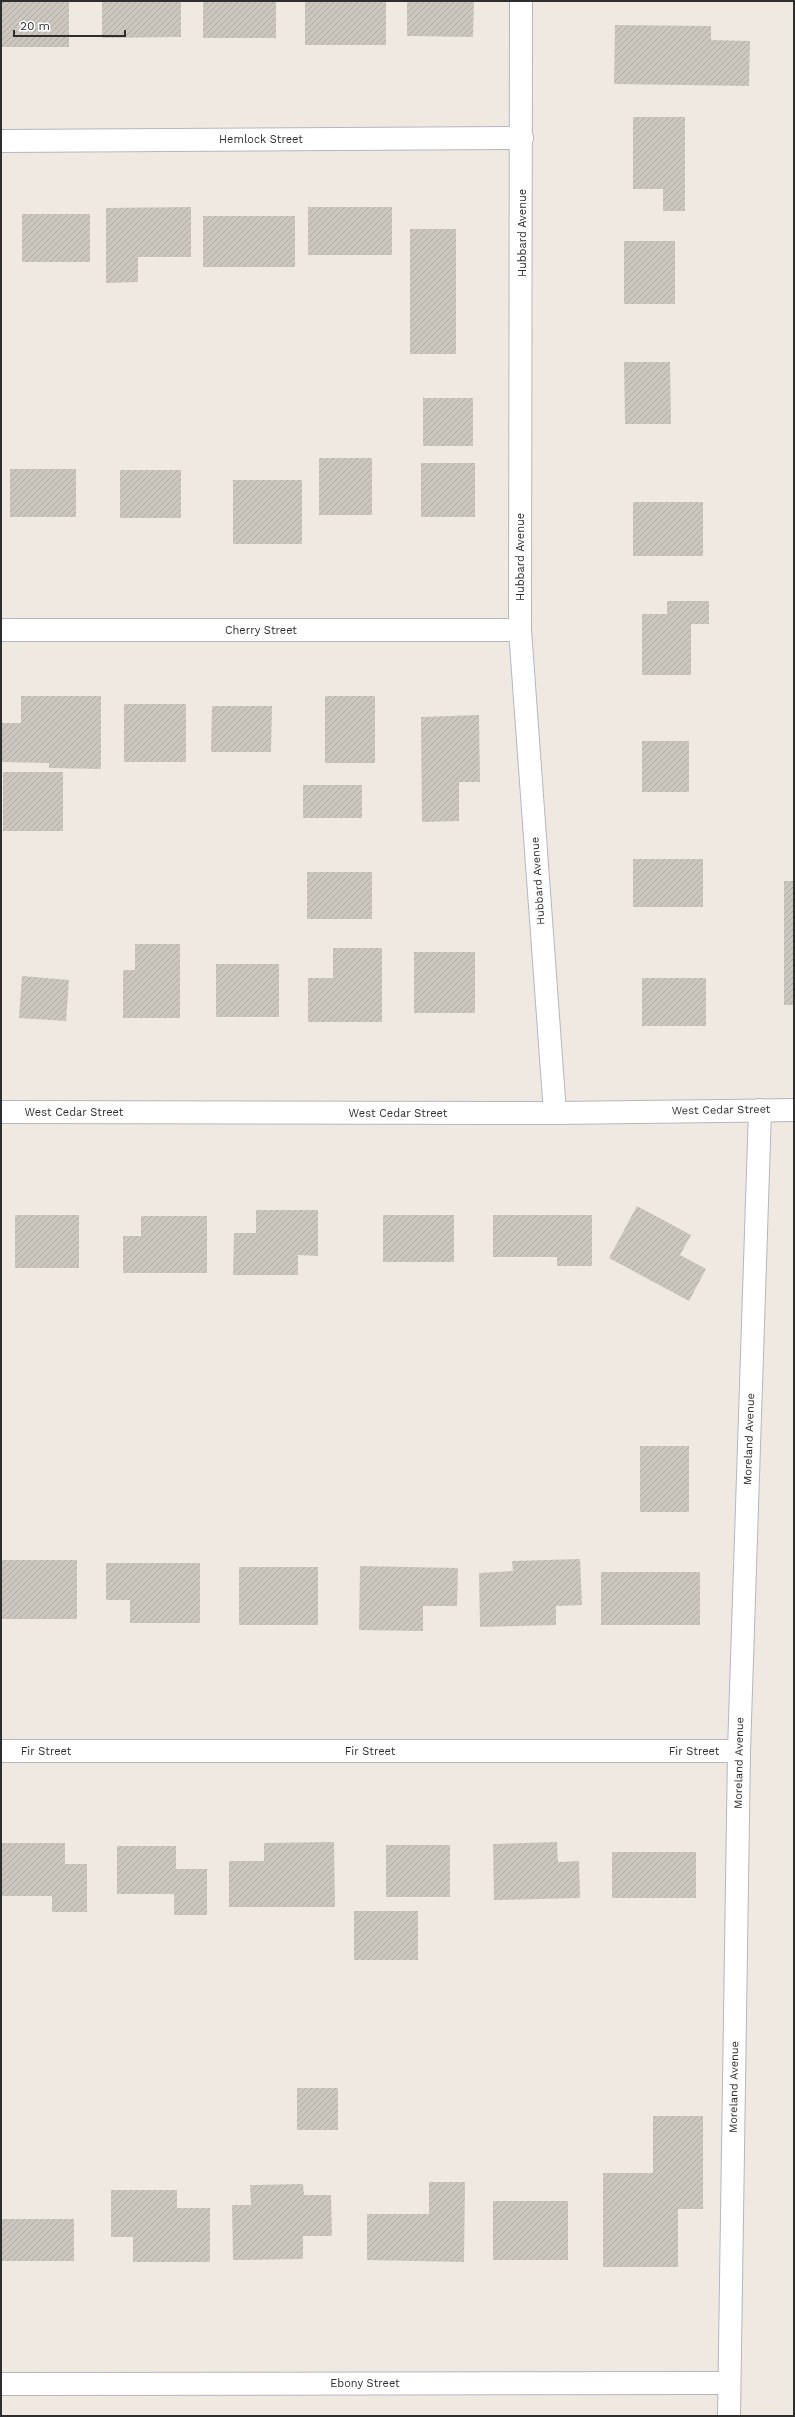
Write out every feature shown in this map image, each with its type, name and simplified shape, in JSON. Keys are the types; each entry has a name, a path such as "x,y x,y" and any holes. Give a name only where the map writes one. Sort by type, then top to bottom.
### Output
{"street":[{"name":"Hubbard Avenue","path":"521,1 522,138 520,630 555,1113"},
{"name":"Hemlock Street","path":"1,141 522,138"},
{"name":"Cherry Street","path":"1,630 520,630"},
{"name":"Moreland Avenue","path":"729,2416 739,1751 760,1110"},
{"name":"West Cedar Street","path":"1,1112 555,1113 794,1110"},
{"name":"Fir Street","path":"1,1751 739,1751"},
{"name":"Ebony Street","path":"1,2384 729,2383"}],"building":[{"path":"1,1 69,1 69,47 1,47"},
{"path":"102,1 181,1 181,37 102,38"},
{"path":"203,1 276,1 276,38 203,38"},
{"path":"386,1 386,45 305,45 305,2"},
{"path":"407,1 474,1 473,37 407,36"},
{"path":"615,25 711,26 711,40 750,41 749,86 614,84"},
{"path":"633,117 685,117 685,211 663,211 663,189 633,189"},
{"path":"191,207 191,257 138,257 138,282 106,283 106,208"},
{"path":"308,207 392,207 392,255 308,255"},
{"path":"22,214 90,214 90,262 22,262"},
{"path":"203,216 295,216 295,267 203,267"},
{"path":"410,229 456,229 456,354 410,354"},
{"path":"624,241 675,241 675,304 624,304"},
{"path":"624,362 670,362 671,424 625,424"},
{"path":"423,398 473,398 473,446 423,446"},
{"path":"319,458 372,458 372,515 319,515"},
{"path":"421,463 475,463 475,517 421,517"},
{"path":"10,469 76,469 76,517 10,517"},
{"path":"120,470 181,470 181,518 120,518"},
{"path":"233,480 302,480 302,544 233,544"},
{"path":"633,502 703,502 703,556 633,556"},
{"path":"667,601 709,601 709,624 691,624 691,675 642,675 642,614 667,614"},
{"path":"21,696 101,696 101,769 49,768 49,763 1,762 1,723 21,723"},
{"path":"325,696 375,696 375,763 325,763"},
{"path":"124,704 186,704 186,762 124,762"},
{"path":"212,706 272,706 271,752 211,752"},
{"path":"479,715 480,782 459,782 459,821 422,822 421,717"},
{"path":"642,741 689,741 689,792 642,792"},
{"path":"3,772 63,772 63,831 3,831"},
{"path":"303,785 362,785 362,818 303,818"},
{"path":"633,859 703,859 703,907 633,907"},
{"path":"307,872 372,872 372,919 307,919"},
{"path":"784,881 794,881 794,1005 784,1005"},
{"path":"135,944 180,944 180,1018 123,1018 123,970 135,970"},
{"path":"333,948 382,948 382,1022 308,1022 308,978 333,978"},
{"path":"414,952 475,952 475,1013 414,1013"},
{"path":"216,964 279,964 279,1017 216,1017"},
{"path":"22,976 69,980 66,1021 19,1018"},
{"path":"642,978 706,978 706,1026 642,1026"},
{"path":"637,1206 691,1235 680,1255 706,1269 689,1301 609,1258"},
{"path":"256,1210 318,1210 318,1256 298,1255 298,1275 233,1275 234,1233 256,1233"},
{"path":"15,1215 79,1215 79,1268 15,1268"},
{"path":"383,1215 454,1215 454,1262 383,1262"},
{"path":"493,1215 592,1215 592,1266 557,1266 557,1257 493,1257"},
{"path":"141,1216 207,1216 207,1273 123,1273 123,1236 141,1236"},
{"path":"640,1446 689,1446 689,1512 640,1512"},
{"path":"580,1559 582,1605 556,1606 556,1625 480,1627 479,1573 513,1571 512,1561"},
{"path":"1,1560 77,1560 77,1619 1,1619"},
{"path":"106,1563 200,1563 200,1623 130,1623 130,1600 106,1600"},
{"path":"360,1566 458,1568 457,1606 423,1606 423,1631 359,1630"},
{"path":"239,1567 318,1567 318,1625 239,1625"},
{"path":"601,1572 700,1572 700,1625 601,1625"},
{"path":"334,1842 335,1907 229,1907 229,1861 264,1861 264,1843"},
{"path":"557,1842 558,1862 579,1861 580,1898 494,1900 493,1844"},
{"path":"1,1843 65,1843 65,1864 87,1864 87,1912 52,1912 52,1896 1,1896"},
{"path":"386,1845 450,1845 450,1897 386,1897"},
{"path":"117,1846 176,1846 176,1869 207,1869 207,1915 174,1915 174,1894 117,1894"},
{"path":"612,1852 696,1852 696,1898 612,1898"},
{"path":"354,1911 418,1911 418,1960 354,1960"},
{"path":"297,2088 338,2088 338,2130 297,2130"},
{"path":"653,2116 703,2116 703,2209 678,2209 678,2267 603,2267 603,2173 653,2173"},
{"path":"429,2182 465,2182 464,2262 367,2260 367,2214 429,2214"},
{"path":"303,2184 304,2195 331,2195 332,2236 303,2236 303,2259 233,2260 232,2205 251,2205 250,2185"},
{"path":"111,2190 177,2190 177,2208 210,2208 210,2262 133,2262 133,2237 111,2237"},
{"path":"493,2201 568,2201 568,2260 493,2260"},
{"path":"1,2219 74,2219 74,2261 1,2261"}]}
